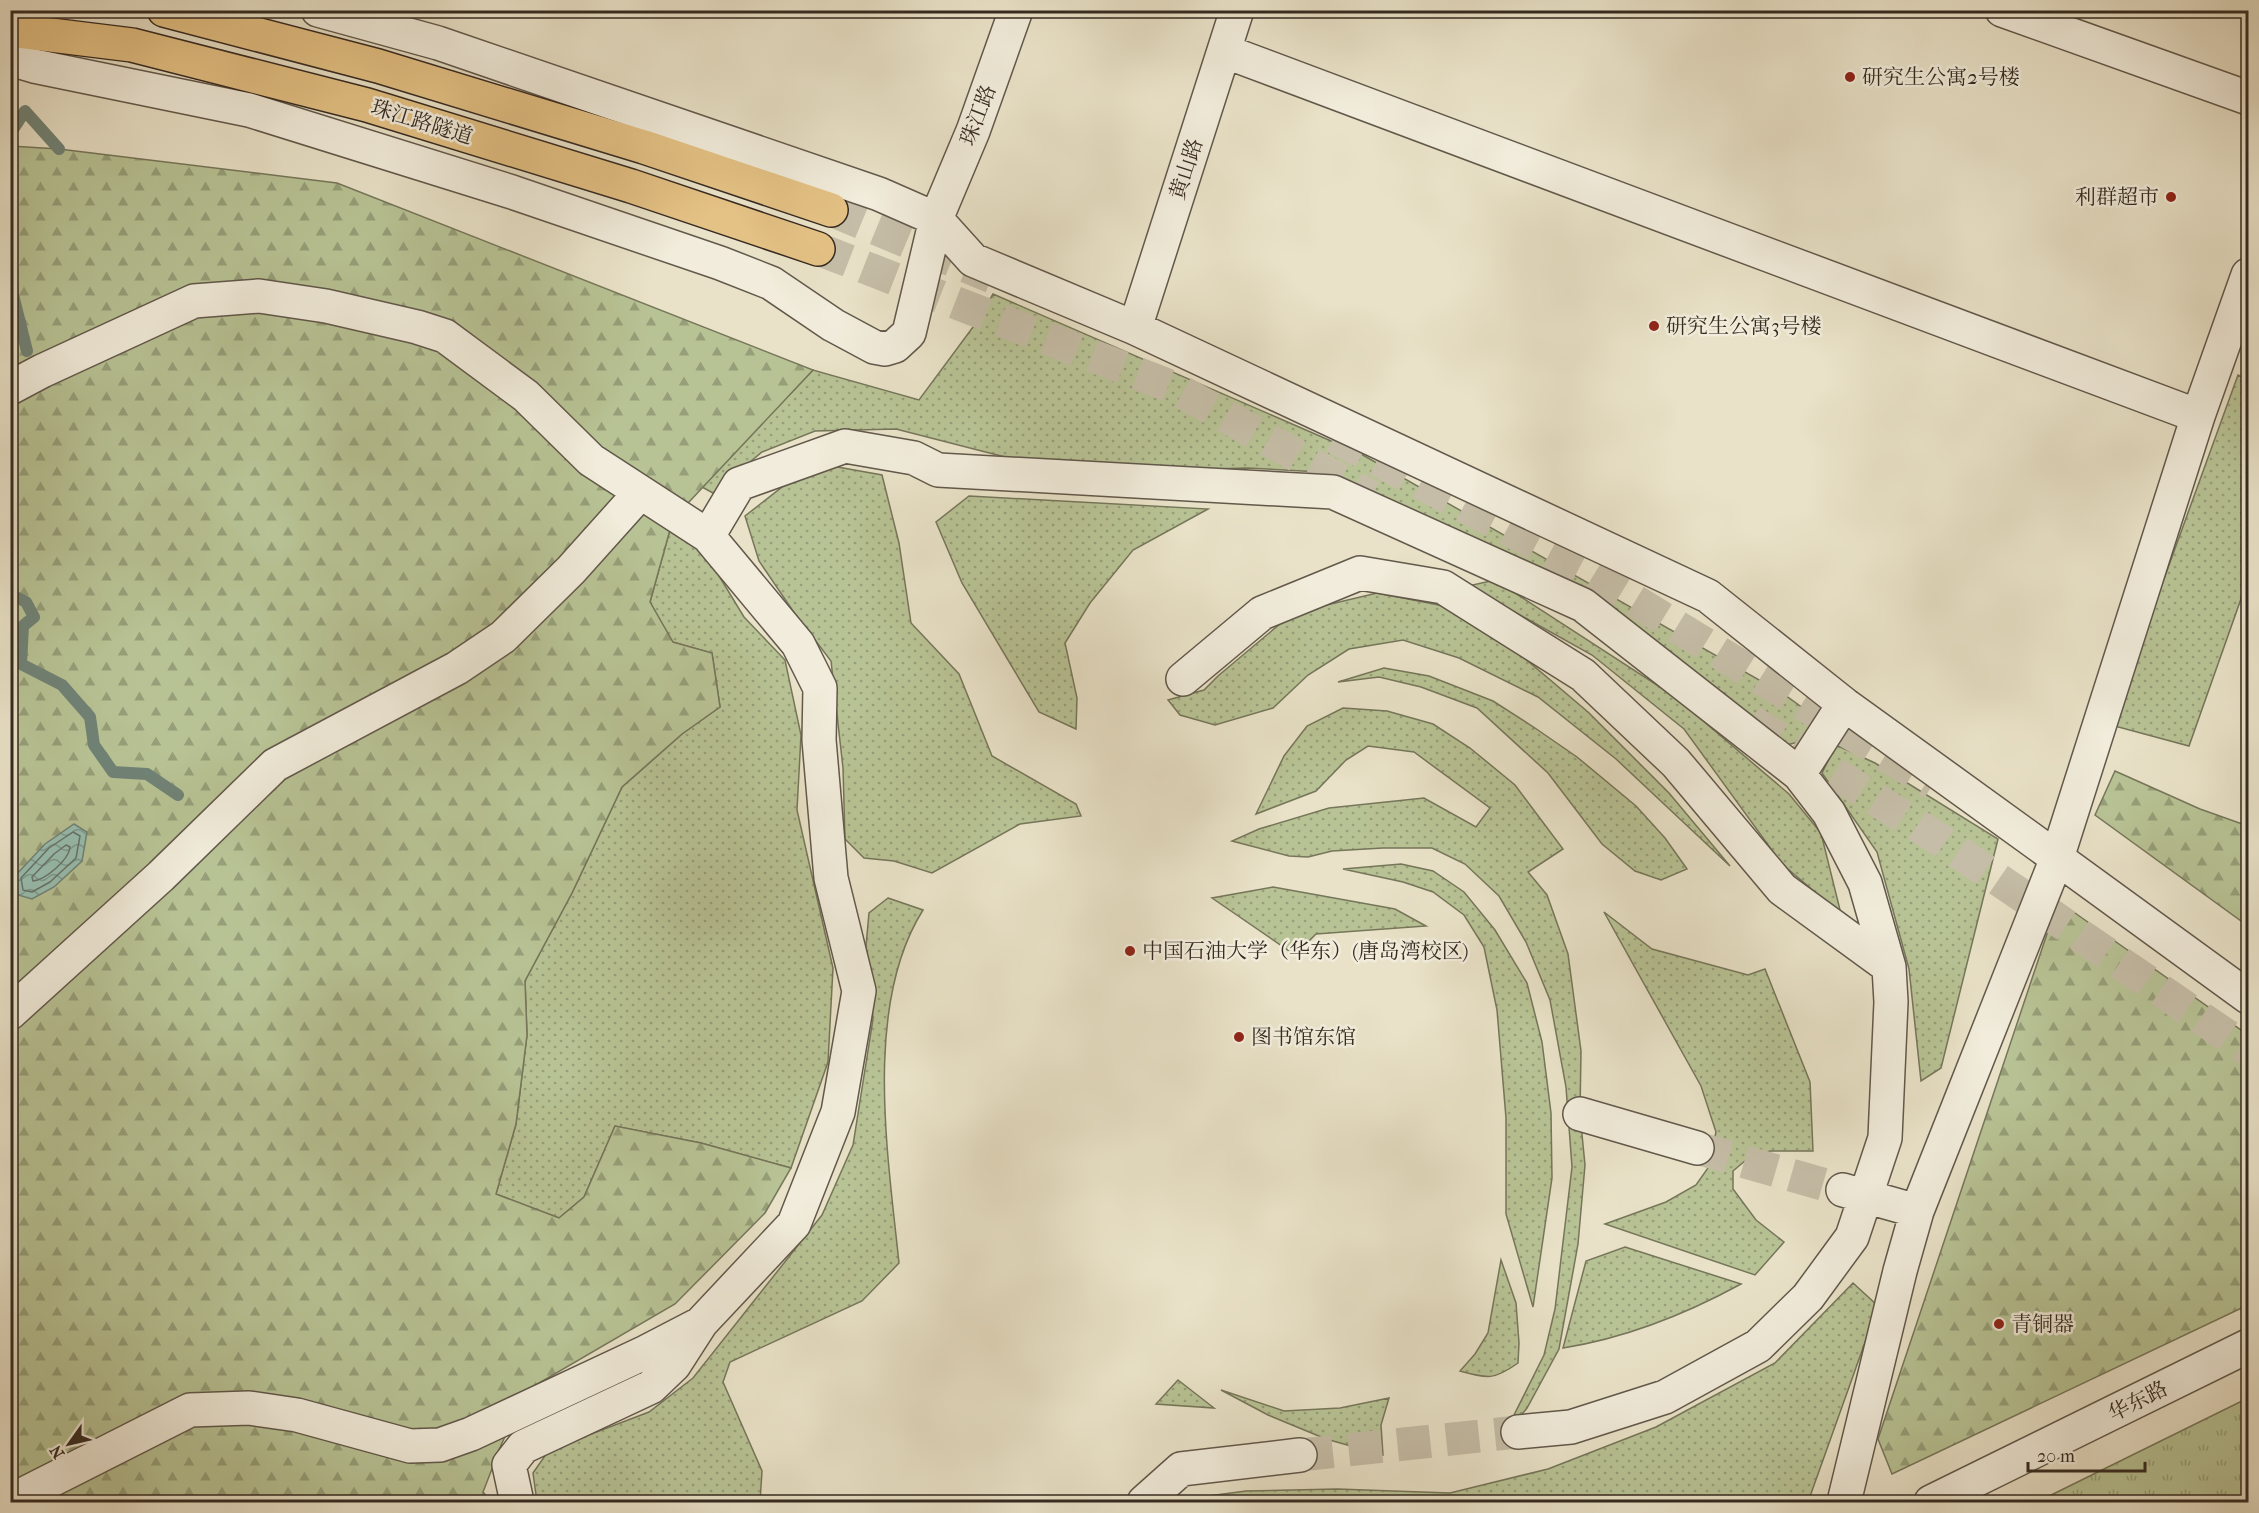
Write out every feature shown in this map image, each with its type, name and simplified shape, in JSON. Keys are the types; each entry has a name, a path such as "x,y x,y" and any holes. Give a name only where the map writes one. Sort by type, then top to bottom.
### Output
{"main road":[{"name":"珠江路隧道","path":"164,10 378,66 644,147 831,210"},
{"name":"珠江路隧道","path":"13,39 132,45 367,105 631,186 818,249"}],"street":[{"path":"318,10 438,43 879,194 936,219 973,260 1135,328 1708,596 1844,704 2248,997"},
{"name":"珠江路","path":"13,39 34,66 249,110 512,192 720,263 771,283 833,325 874,347 885,349 895,346 909,333 936,219 973,131 1016,10"},
{"name":"黄山路","path":"1135,328 1237,10"},
{"path":"2002,10 2248,98"},
{"path":"1224,51 2198,416"},
{"path":"1844,1503 1900,1271 1917,1211 2057,858 2198,416 2248,275"},
{"path":"10,388 42,370 194,301 259,296 327,306 417,327 445,336 526,396 591,460 708,536 798,644 820,688 819,740 831,878 859,991 838,1112 794,1224 701,1323 674,1365 651,1387 523,1447 509,1465 517,1503"},
{"path":"708,536 739,484 845,446 914,458 938,470 1333,492 1583,605 1799,774 1829,813 1865,883 1889,967 1892,1002 1885,1138 1854,1194 1852,1237 1808,1297 1758,1346 1665,1397 1571,1427 1518,1432"},
{"path":"10,1013 161,876 275,765 457,668 503,637 571,570 640,493"},
{"path":"1183,679 1262,613 1360,573 1443,587 1583,675 1676,763 1782,889 1889,967"},
{"path":"1799,774 1844,704"},
{"path":"1580,1114 1696,1148"},
{"path":"1854,1194 1917,1211"},
{"path":"17,1503 26,1494 190,1410 249,1408 297,1415 410,1446 440,1445 481,1430 646,1352 701,1323"},
{"name":"华东路","path":"1930,1503 2248,1346"},
{"path":"1144,1503 1181,1469 1300,1455"}],"green space":[{"path":"10,146 59,149 337,183 813,370 673,519 650,602 673,642 712,653 720,707 682,734 622,787 572,893 525,981 527,1035 516,1124 496,1194 559,1218 584,1197 615,1126 701,1143 791,1168 765,1213 675,1304 527,1390 502,1443 483,1492 491,1502 11,1502"},
{"path":"993,294 1361,454 1782,693 1814,716 1803,741 1782,746 1533,566 1320,472 1247,468 1108,472 1005,457 896,429 815,431 762,452 713,493 702,487 813,370 919,400 976,323"},
{"path":"2238,375 2248,380 2248,579 2189,746 2111,725"},
{"path":"832,466 882,475 899,543 911,623 959,674 992,756 1076,804 1081,816 1020,824 932,873 894,861 864,858 845,839 843,768 831,661 759,561 745,516 786,484"},
{"path":"969,496 1208,509 1133,550 1090,603 1065,643 1077,698 1076,729 1039,712 962,583 936,522"},
{"path":"673,519 713,566 744,617 785,660 801,735 797,810 833,968 828,1062 791,1168 701,1143 615,1126 584,1197 559,1218 496,1194 516,1124 527,1035 525,981 572,893 622,787 682,734 720,707 712,653 672,642 650,602"},
{"path":"1495,580 1674,696 1789,794 1821,833 1841,914 1782,864 1684,729 1592,655 1468,586"},
{"path":"1377,593 1444,606 1522,656 1588,712 1669,793 1730,866 1616,759 1538,697 1459,658 1403,640 1349,649 1308,675 1273,708 1215,725 1180,715 1168,700 1204,690 1293,613"},
{"path":"1384,668 1429,676 1493,701 1535,728 1577,757 1636,806 1665,838 1687,869 1661,880 1635,871 1602,844 1548,773 1477,708 1421,687 1379,677 1338,682"},
{"path":"1343,708 1387,711 1433,724 1470,748 1515,785 1563,849 1528,872 1547,895 1568,954 1581,1051 1580,1114 1585,1165 1578,1244 1559,1349 1527,1408 1502,1439 1544,1355 1555,1309 1572,1167 1566,1087 1550,1000 1526,942 1499,896 1465,864 1432,848 1332,851 1308,857 1289,856 1232,841 1259,829 1329,808 1424,798 1476,827 1490,808 1414,752 1368,746 1346,760 1316,791 1256,814 1284,756 1307,726"},
{"path":"1836,745 1875,763 1998,839 1941,1068 1921,1081 1909,969 1877,852 1822,773"},
{"path":"2115,771 2200,809 2248,826 2248,926 2095,815"},
{"path":"1401,864 1433,871 1464,892 1495,930 1527,983 1542,1042 1551,1113 1552,1178 1533,1307 1506,1214 1506,1118 1497,1010 1484,947 1464,915 1433,892 1403,882 1343,869"},
{"path":"1273,887 1395,909 1426,926 1316,934 1295,955 1212,898"},
{"path":"888,898 923,910 904,948 892,990 886,1035 884,1082 886,1129 899,1263 862,1301 730,1362 723,1382 762,1471 760,1502 537,1502 533,1473 549,1450 649,1412 693,1378 822,1215 853,1145 873,1019 866,946 869,913"},
{"path":"2058,901 2248,1035 2248,1305 1892,1474 1878,1439"},
{"path":"1604,912 1652,949 1748,975 1765,969 1810,1082 1813,1151 1771,1151 1752,1155 1733,1171 1733,1189 1756,1220 1784,1242 1755,1275 1605,1224 1666,1202 1696,1185 1708,1168 1716,1132 1701,1086"},
{"path":"1625,1247 1741,1284 1655,1324 1610,1338 1563,1348 1586,1261"},
{"path":"1501,1260 1516,1303 1518,1363 1503,1373 1490,1376 1478,1376 1460,1371 1475,1354 1488,1333"},
{"path":"1853,1283 1878,1306 1808,1502 1195,1502 1201,1497 1246,1491 1337,1489 1450,1493 1548,1469 1656,1427 1775,1363"},
{"path":"1178,1380 1214,1408 1156,1404"},
{"path":"1221,1390 1284,1411 1340,1408 1389,1398 1381,1425 1383,1455 1326,1439 1268,1415"},
{"path":"2248,1398 2248,1502 2037,1502"}],"water":[{"path":"74,824 87,832 82,861 54,887 32,899 18,895 14,877 45,844"}],"waterway":[{"path":"10,134 25,111 59,149"},
{"path":"10,283 27,351"},
{"path":"10,594 26,602 34,617 23,626 21,664 62,685 90,717 94,745 113,772 147,774 178,795"}],"tunnel":[{"path":"831,210 992,277"},
{"path":"818,249 1175,388 1371,497"},
{"path":"1334,437 1588,572 1933,784"},
{"path":"1751,721 1942,841 2248,1050"},
{"path":"1697,1148 1843,1190"},
{"path":"1300,1455 1518,1432"}],"place":[{"name":"研究生公寓2号楼","path":"1850,77"},
{"name":"利群超市","path":"2171,197"},
{"name":"研究生公寓3号楼","path":"1654,326"},
{"name":"中国石油大学（华东）(唐岛湾校区)","path":"1130,951"},
{"name":"图书馆东馆","path":"1239,1037"},
{"name":"青铜器","path":"1999,1324"}]}
